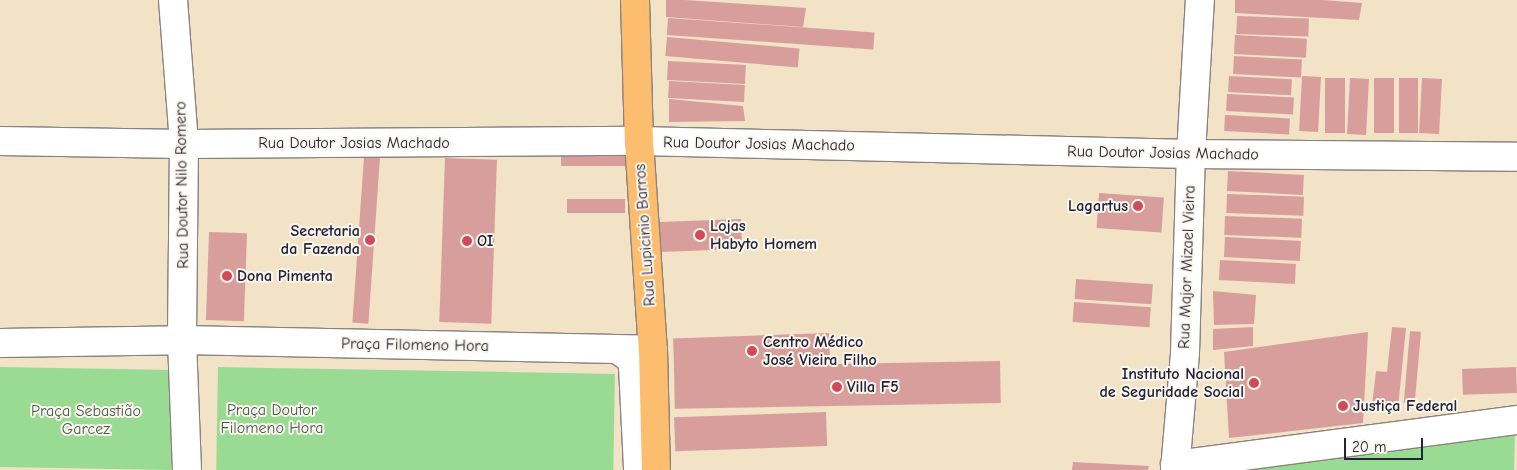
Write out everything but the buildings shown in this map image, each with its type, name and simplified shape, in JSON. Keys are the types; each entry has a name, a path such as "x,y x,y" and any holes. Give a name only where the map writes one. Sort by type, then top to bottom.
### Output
{"main road":[{"name":"Rua Lupicinio Barros","path":"635,0 638,141 653,350 656,470"}],"street":[{"name":"Rua Doutor Nilo Romero","path":"173,0 184,144 182,340 188,470"},
{"name":"Rua Major Mizael Vieira","path":"1175,468 1185,352 1191,154 1200,0"},
{"name":"Rua Doutor Josias Machado","path":"0,141 184,144 638,141 1191,154 1517,157"},
{"name":"Praça Filomeno Hora","path":"0,342 213,340 653,350"},
{"path":"198,470 196,376 202,350 213,340"},
{"path":"618,350 630,358 633,366 638,470"},
{"path":"1175,468 1517,420"}],"green space":[{"name":"Praça Sebastião Garcez","path":"0,367 173,370 171,470 0,467"},
{"name":"Praça Doutor Filomeno Hora","path":"218,367 615,374 613,470 216,470"},
{"path":"1515,433 1514,470 1247,470"}],"place":[{"name":"Lagartus","path":"1138,206"},
{"name":"Lojas Habyto Homem","path":"700,235"},
{"name":"Secretaria da Fazenda","path":"370,240"},
{"name":"OI","path":"467,241"},
{"name":"Dona Pimenta","path":"227,276"},
{"name":"Centro Médico José Vieira Filho","path":"752,351"},
{"name":"Instituto Nacional de Seguridade Social","path":"1254,383"},
{"name":"Villa F5","path":"837,387"},
{"name":"Justiça Federal","path":"1343,406"}]}
